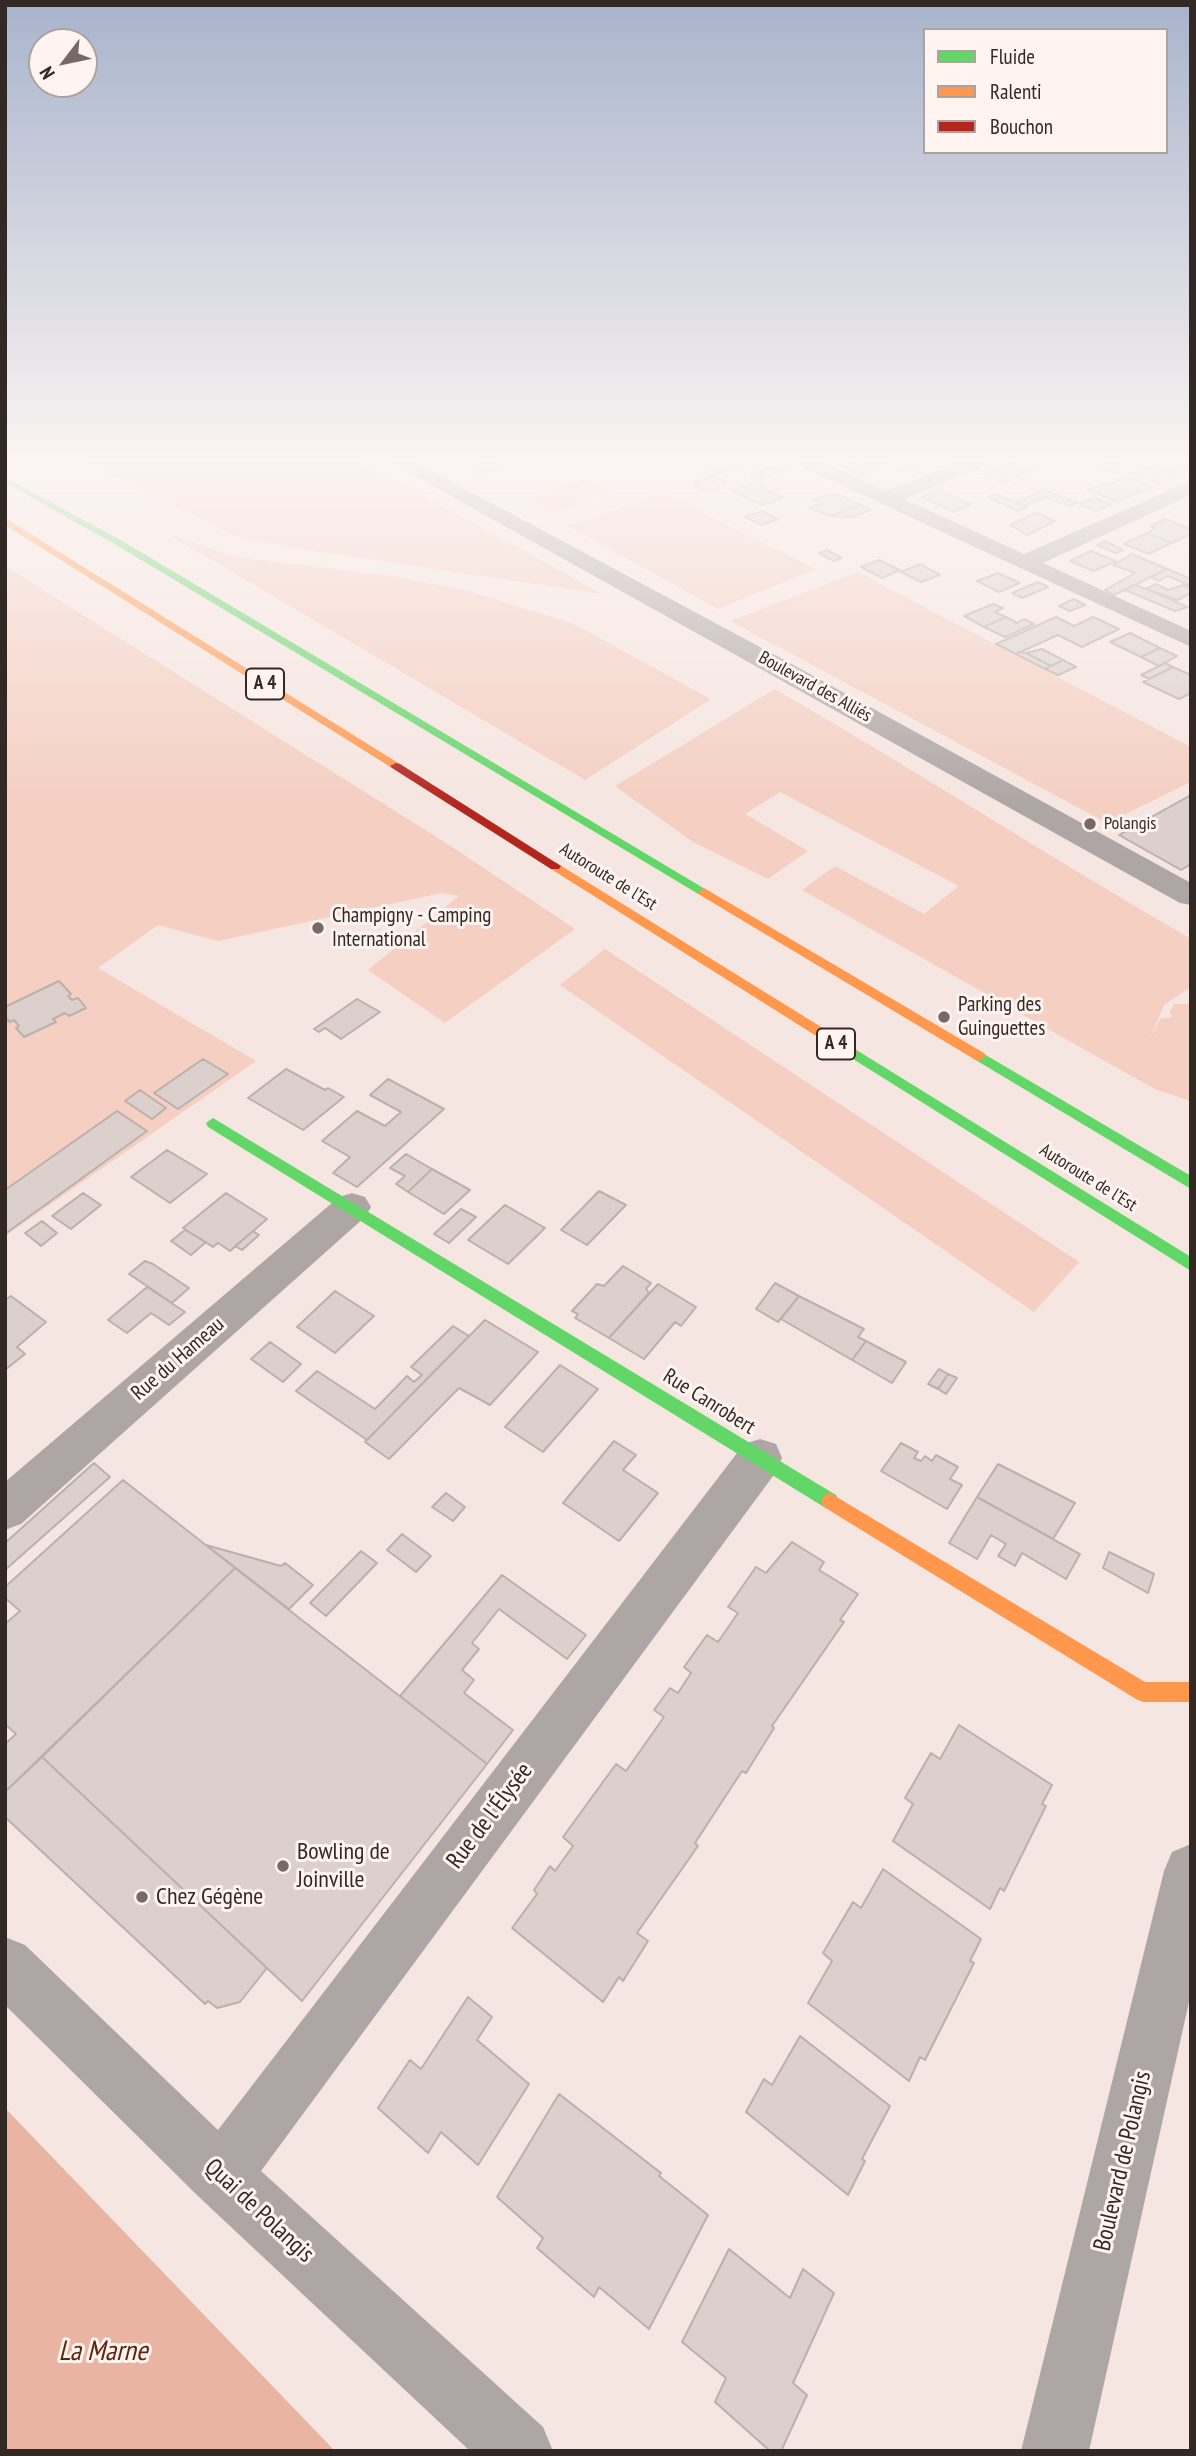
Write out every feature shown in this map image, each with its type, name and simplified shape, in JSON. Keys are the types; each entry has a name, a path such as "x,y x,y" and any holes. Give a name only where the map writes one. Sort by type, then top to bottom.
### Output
{"main road":[{"name":"Autoroute de l’Est","path":"94,577 1191,1265"},
{"name":"Autoroute de l’Est","path":"175,577 1191,1183"},
{"name":"Rue Canrobert","path":"213,1123 1143,1692 1191,1692"}],"street":[{"name":"Boulevard des Alliés","path":"611,577 1191,897"},
{"path":"1053,577 1191,640"},
{"name":"Rue du Hameau","path":"5,1510 352,1207"},
{"name":"Rue de l'Élysée","path":"220,2175 760,1458"},
{"name":"Boulevard de Polangis","path":"1055,2451 1191,1871"},
{"name":"Quai de Polangis","path":"5,1965 220,2175 519,2451"}],"shaded area":[{"path":"5,577 22,577 446,843 575,929 445,1023 368,970 459,896 441,893 218,941 158,925 98,968 256,1061 5,1236"},
{"path":"240,577 395,577 465,590 574,624 711,699 585,780"},
{"path":"486,577 570,577 602,594"},
{"path":"659,577 797,577 718,609"},
{"path":"846,577 867,577 1191,747 1191,782 1107,823 730,621"},
{"path":"775,689 1191,939 1191,987 1164,1005 1149,1040 1160,1019 1172,1017 1170,1012 1174,1004 1191,1004 1191,1101 1157,1090 1133,1077 802,890 835,866 924,914 959,886 780,792 745,814 808,851 768,879 693,842 615,786"},
{"path":"605,949 1079,1262 1034,1312 560,985"}],"water":[{"name":"La Marne","path":"5,2108 335,2451 5,2451"}],"building":[{"path":"910,577 936,577 921,582"},
{"path":"989,577 1006,577 1020,583 999,592 977,581"},
{"path":"1129,577 1151,577 1114,595 1105,590"},
{"path":"1152,577 1167,577 1159,581"},
{"path":"1169,577 1191,579 1191,586"},
{"path":"1038,582 1048,587 1022,598 1012,593"},
{"path":"1156,584 1168,590 1183,585 1191,588 1191,593 1178,600 1146,589"},
{"path":"1135,585 1188,607 1175,611 1125,590"},
{"path":"1074,599 1085,605 1070,611 1059,606"},
{"path":"993,604 1003,608 995,612 1006,617 984,627 964,616"},
{"path":"1006,617 1017,623 1024,619 1034,624 1005,637 984,627"},
{"path":"1056,617 1074,626 1093,617 1119,629 1082,647 1058,635 1016,654 996,644"},
{"path":"1130,633 1160,648 1141,657 1110,642"},
{"path":"1160,648 1177,656 1159,666 1141,657"},
{"path":"1042,649 1063,660 1051,666 1026,653"},
{"path":"1020,652 1051,666 1045,669 1016,654"},
{"path":"1063,660 1076,667 1058,675 1045,669"},
{"path":"1165,663 1173,667 1149,679 1141,675"},
{"path":"1173,667 1191,675 1191,693 1179,699 1143,682"},
{"path":"1191,795 1191,864 1181,870 1119,835"},
{"path":"59,981 71,994 68,996 72,1000 78,998 86,1008 69,1016 65,1013 53,1019 56,1022 24,1037 16,1028 19,1026 14,1020 10,1022 5,1017 5,1007"},
{"path":"357,999 380,1012 341,1039 325,1028 319,1032 314,1029"},
{"path":"203,1059 228,1074 178,1109 154,1093"},
{"path":"286,1069 344,1097 303,1130 248,1098"},
{"path":"388,1079 444,1109 357,1187 333,1173 350,1157 322,1141 357,1111 385,1126 401,1112 370,1095"},
{"path":"140,1090 166,1108 152,1119 125,1101"},
{"path":"117,1111 147,1131 5,1234 5,1190"},
{"path":"167,1150 207,1174 170,1203 131,1177"},
{"path":"406,1154 432,1169 408,1192 396,1184 405,1176 390,1168"},
{"path":"432,1169 470,1190 444,1214 408,1192"},
{"path":"599,1191 626,1205 587,1245 561,1230"},
{"path":"83,1193 101,1205 71,1229 52,1216"},
{"path":"226,1193 267,1219 230,1251 218,1243 213,1247 183,1228"},
{"path":"505,1205 545,1228 508,1264 468,1240"},
{"path":"461,1209 476,1217 449,1243 434,1234"},
{"path":"42,1221 57,1233 41,1246 25,1233"},
{"path":"185,1230 206,1242 191,1255 171,1241"},
{"path":"253,1231 259,1235 242,1250 235,1246"},
{"path":"145,1261 189,1288 172,1303 129,1274"},
{"path":"623,1266 651,1283 646,1289 649,1293 609,1338 575,1318 578,1314 572,1311 597,1284 604,1286"},
{"path":"775,1283 799,1296 778,1322 756,1309"},
{"path":"658,1284 696,1307 681,1326 675,1322 644,1359 609,1338"},
{"path":"147,1287 185,1312 169,1325 151,1313 127,1333 108,1320"},
{"path":"335,1291 374,1316 335,1353 297,1327"},
{"path":"11,1296 46,1322 17,1347 25,1354 5,1370 5,1300"},
{"path":"799,1296 864,1329 858,1337 866,1341 852,1360 781,1319"},
{"path":"485,1320 538,1352 490,1405 459,1388 389,1459 365,1442"},
{"path":"453,1326 469,1336 367,1440 296,1391 317,1371 375,1409 407,1376 414,1382 422,1375 411,1367"},
{"path":"866,1341 906,1362 892,1383 852,1360"},
{"path":"270,1342 301,1364 283,1382 251,1359"},
{"path":"560,1365 598,1389 543,1452 505,1427"},
{"path":"939,1369 948,1374 938,1389 928,1384"},
{"path":"948,1374 957,1378 946,1394 938,1389"},
{"path":"614,1441 636,1455 623,1470 658,1493 619,1541 563,1503"},
{"path":"901,1443 918,1452 914,1458 921,1461 925,1456 932,1461 936,1455 958,1467 950,1479 962,1485 947,1509 881,1471"},
{"path":"94,1463 110,1477 5,1570 5,1543"},
{"path":"998,1464 1075,1503 1053,1539 977,1497"},
{"path":"123,1480 235,1568 5,1792 5,1744 16,1734 5,1724 5,1624 20,1611 5,1598 5,1587"},
{"path":"446,1493 465,1507 453,1521 432,1507"},
{"path":"977,1497 1080,1554 1066,1579 1022,1553 1015,1566 998,1556 1006,1544 991,1535 977,1559 949,1543"},
{"path":"402,1534 431,1556 416,1572 387,1550"},
{"path":"792,1542 824,1562 819,1570 858,1594 840,1620 844,1622 772,1726 774,1728 746,1773 742,1771 695,1843 698,1846 637,1933 648,1941 623,1981 619,1977 603,2002 512,1928 537,1894 534,1890 550,1866 555,1871 573,1846 563,1837 616,1764 626,1771 664,1717 654,1710 670,1688 678,1693 691,1673 684,1667 707,1635 718,1642 738,1613 728,1607 756,1567 766,1573"},
{"path":"206,1545 281,1566 285,1563 313,1585 289,1609"},
{"path":"361,1551 377,1563 326,1616 310,1603"},
{"path":"1109,1552 1154,1574 1148,1593 1103,1568"},
{"name":"Bowling de Joinville","path":"235,1568 487,1764 302,2001 42,1757"},
{"path":"502,1575 586,1635 567,1659 499,1609 472,1643 479,1649 462,1670 474,1680 464,1693 513,1730 487,1764 400,1696"},
{"path":"959,1725 1052,1785 1042,1804 1046,1806 1004,1891 1000,1888 990,1909 893,1841 913,1804 905,1798 931,1753 940,1759"},
{"path":"42,1757 267,1968 240,2002 217,2008 208,2001 205,2004 5,1817 5,1792"},
{"path":"883,1869 981,1939 970,1961 974,1963 925,2060 920,2057 909,2081 808,2003 832,1961 823,1953 853,1902 861,1908"},
{"path":"468,1997 492,2017 477,2040 529,2084 478,2165 441,2132 428,2153 378,2108 410,2060 421,2069"},
{"path":"800,2036 890,2106 862,2159 865,2161 848,2195 746,2112 764,2079 772,2085"},
{"path":"559,2094 661,2173 659,2176 708,2215 649,2329 599,2287 594,2297 537,2248 543,2238 497,2197"},
{"path":"729,2249 790,2298 803,2269 834,2293 793,2383 807,2395 781,2451 770,2451 715,2402 726,2378 682,2342"}],"traffic: fast":[{"path":"176,577 704,892"},
{"path":"850,1051 1191,1265"},
{"path":"979,1056 1191,1183"},
{"path":"213,1123 830,1501"}],"traffic: slow":[{"path":"94,577 396,766"},
{"path":"555,866 850,1051"},
{"path":"704,892 979,1056"},
{"path":"830,1501 1143,1692 1191,1692"}],"traffic: jam":[{"path":"396,766 555,866"}],"place":[{"name":"Polangis","path":"1090,824"},
{"name":"Champigny - Camping International","path":"318,928"},
{"name":"Parking des Guinguettes","path":"944,1017"},
{"name":"Bowling de Joinville","path":"283,1866"},
{"name":"Chez Gégène","path":"142,1897"}]}
